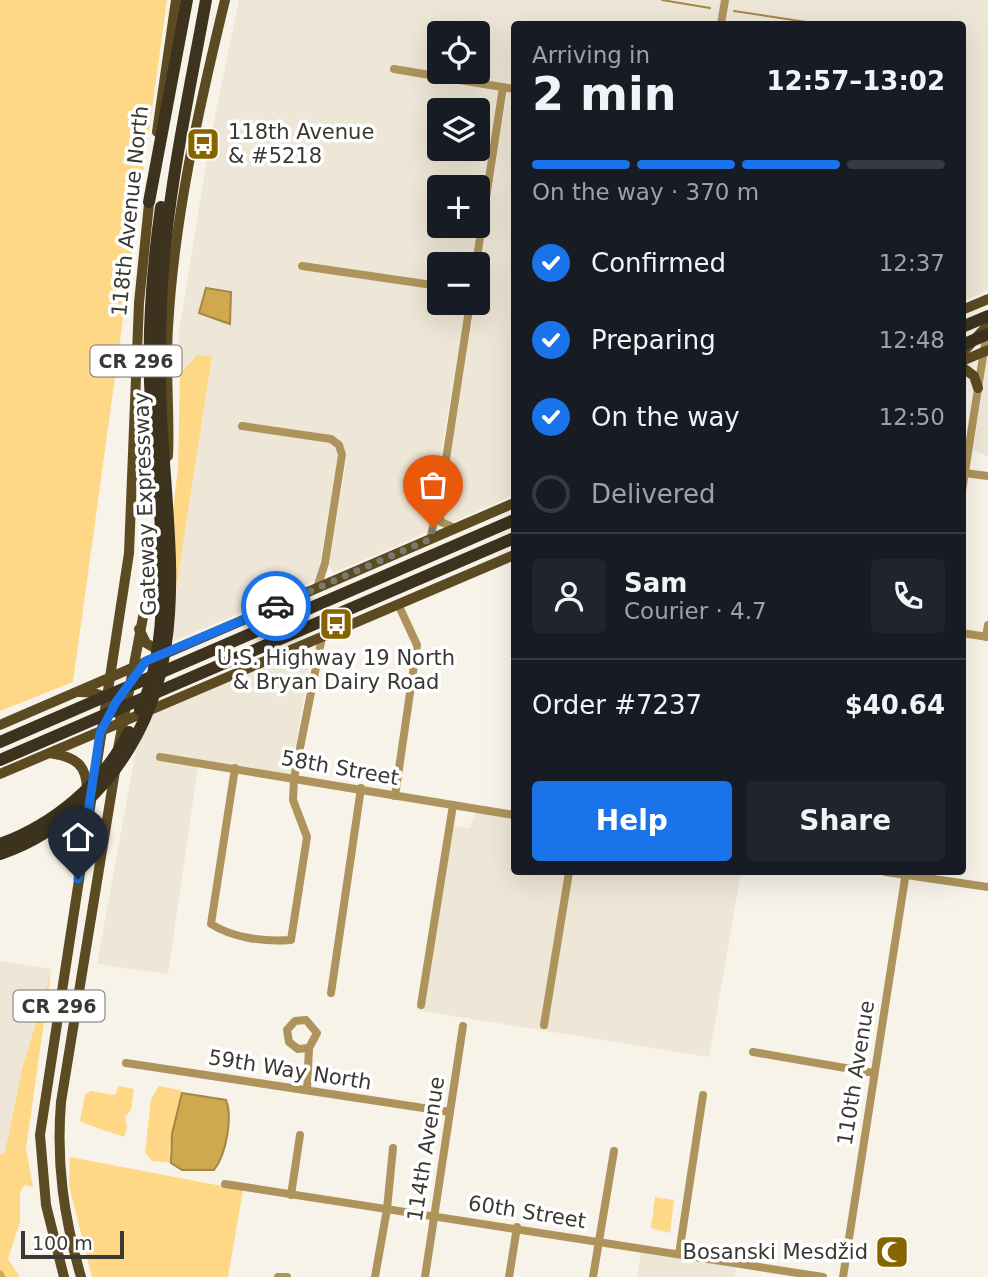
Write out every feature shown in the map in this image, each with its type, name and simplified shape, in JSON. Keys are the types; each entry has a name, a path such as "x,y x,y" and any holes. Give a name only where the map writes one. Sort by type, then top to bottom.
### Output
{"highway":[{"path":"149,202 187,0"},
{"name":"Gateway Expressway","path":"0,854 56,826 111,777 129,750 159,686 172,596 161,414 161,301 176,159 196,35 198,0"},
{"name":"Gateway Expressway","path":"0,844 23,836 62,811 102,773 125,741 144,704 156,663 162,580 150,379 151,308 158,228 196,35 206,0"},
{"path":"966,325 988,316"},
{"path":"966,343 988,334"},
{"path":"0,742 511,520"},
{"path":"0,760 46,747 194,676 511,539"},
{"path":"450,566 511,545"}],"main road":[{"name":"118th Avenue North","path":"109,678 131,535 138,328 149,202 176,0"},
{"name":"CR 296","path":"64,1277 46,1205 40,1135 100,733 132,667 167,477 167,331 176,251 205,83 225,0"},
{"path":"966,308 988,299"},
{"path":"966,321 988,325"},
{"path":"966,349 988,325"},
{"path":"966,359 986,350"},
{"path":"966,370 974,376 978,388"},
{"path":"0,725 511,504"},
{"path":"29,759 46,747 77,742 100,733 511,556"},
{"path":"139,629 146,643 165,654"},
{"path":"178,648 168,662 166,672 173,687 189,694"},
{"path":"77,742 146,661"},
{"name":"CR 296","path":"109,678 116,696"},
{"path":"74,692 116,696 138,706 154,709"},
{"path":"116,696 122,723"},
{"path":"0,774 67,735 69,724 63,712 51,709 32,711"},
{"name":"CR 296","path":"81,1277 67,1228 60,1183 58,1140 61,1102 122,723"},
{"path":"46,747 75,759 83,767 88,814"}],"street":[{"path":"722,21 725,0"},
{"path":"394,69 511,88"},
{"path":"478,252 503,87"},
{"path":"302,266 427,284"},
{"path":"430,539 438,510 468,315"},
{"path":"966,466 988,325"},
{"path":"242,426 331,439 339,445 342,455 325,563 317,588"},
{"path":"966,473 988,476"},
{"path":"438,510 441,522 455,528"},
{"path":"325,563 327,571 340,579"},
{"path":"395,796 417,645 398,604"},
{"path":"966,634 987,637 988,625"},
{"path":"235,768 211,924 226,934 291,940 307,837 293,800 294,778 313,669 322,637"},
{"path":"296,648 309,653 313,669"},
{"name":"58th Street","path":"160,757 511,815"},
{"path":"331,993 361,788"},
{"path":"421,1005 453,805"},
{"path":"544,1025 569,875"},
{"name":"110th Avenue","path":"843,1277 906,875"},
{"path":"918,875 988,887"},
{"name":"114th Avenue","path":"425,1277 463,1026"},
{"path":"307,1090 309,1048"},
{"path":"753,1052 874,1073"},
{"name":"59th Way North","path":"125,1063 450,1112"},
{"path":"680,1254 703,1096"},
{"path":"291,1195 300,1135"},
{"path":"375,1277 387,1209 393,1148"},
{"path":"593,1277 614,1151"},
{"name":"60th Street","path":"225,1184 517,1227 823,1277"},
{"path":"509,1277 517,1227"}],"shaded area":[{"path":"0,0 167,0 73,682 0,711"},
{"path":"239,0 721,0 718,21 511,21 511,85 490,81 490,21 427,21 427,71 391,65 390,72 427,78 427,84 463,84 499,90 490,148 490,98 427,98 427,161 488,161 486,175 427,175 427,238 476,238 474,252 427,252 427,281 299,262 298,269 427,288 427,315 464,315 428,532 333,573 329,563 347,457 343,444 332,435 238,422 238,429 330,442 335,447 338,455 317,580 174,641 171,623 212,356 197,355 180,374 179,332 209,146"},
{"path":"729,0 988,0 988,290 966,300 966,21 726,21"},
{"path":"507,91 511,92 511,496 450,523 444,519 442,509 473,315 490,315 490,252 483,252 485,238 490,238 490,203"},
{"path":"206,288 231,292 230,324 199,313"},
{"path":"988,354 988,456 973,450"},
{"path":"197,355 212,356 171,622 169,545 178,468 180,374"},
{"path":"297,652 306,656 309,668 291,774 156,754 156,760 198,766 168,974 97,964 136,750 148,715"},
{"path":"476,812 511,818 511,875 565,875 540,1028 547,1028 572,875 740,875 709,1057 416,1010 417,1006 424,1009 453,826 470,828"},
{"path":"0,961 52,969 22,1069 5,1153 0,1155"},
{"path":"51,972 26,1149 33,1187 25,1185 20,1192 20,1222 8,1259 20,1277 0,1277 0,1155 5,1152 22,1069"},
{"path":"119,1086 134,1089 131,1110 125,1117 127,1127 124,1137 80,1121 85,1094 91,1091 115,1095"},
{"path":"159,1086 180,1090 182,1093 169,1151 171,1163 152,1161 145,1153 151,1099"},
{"path":"182,1093 226,1100 229,1116 227,1136 222,1155 214,1170 182,1170 171,1163 172,1134"},
{"path":"70,1157 243,1190 228,1277 92,1277 69,1185"},
{"path":"655,1197 674,1200 670,1233 651,1228"},
{"path":"641,1252 736,1267 735,1277 637,1277"}],"waterway":[{"path":"662,0 710,8"},
{"path":"734,11 799,21"}],"way so far":[{"path":"276,606 430,539 433,527"}],"place":[{"name":"118th Avenue & #5218","path":"203,144"},
{"name":"U.S. Highway 19 North & Bryan Dairy Road","path":"336,624"},
{"name":"Bosanski Mesdžid","path":"892,1252"}],"route":[{"path":"78,879 100,733 116,702 146,661 276,606"}]}
